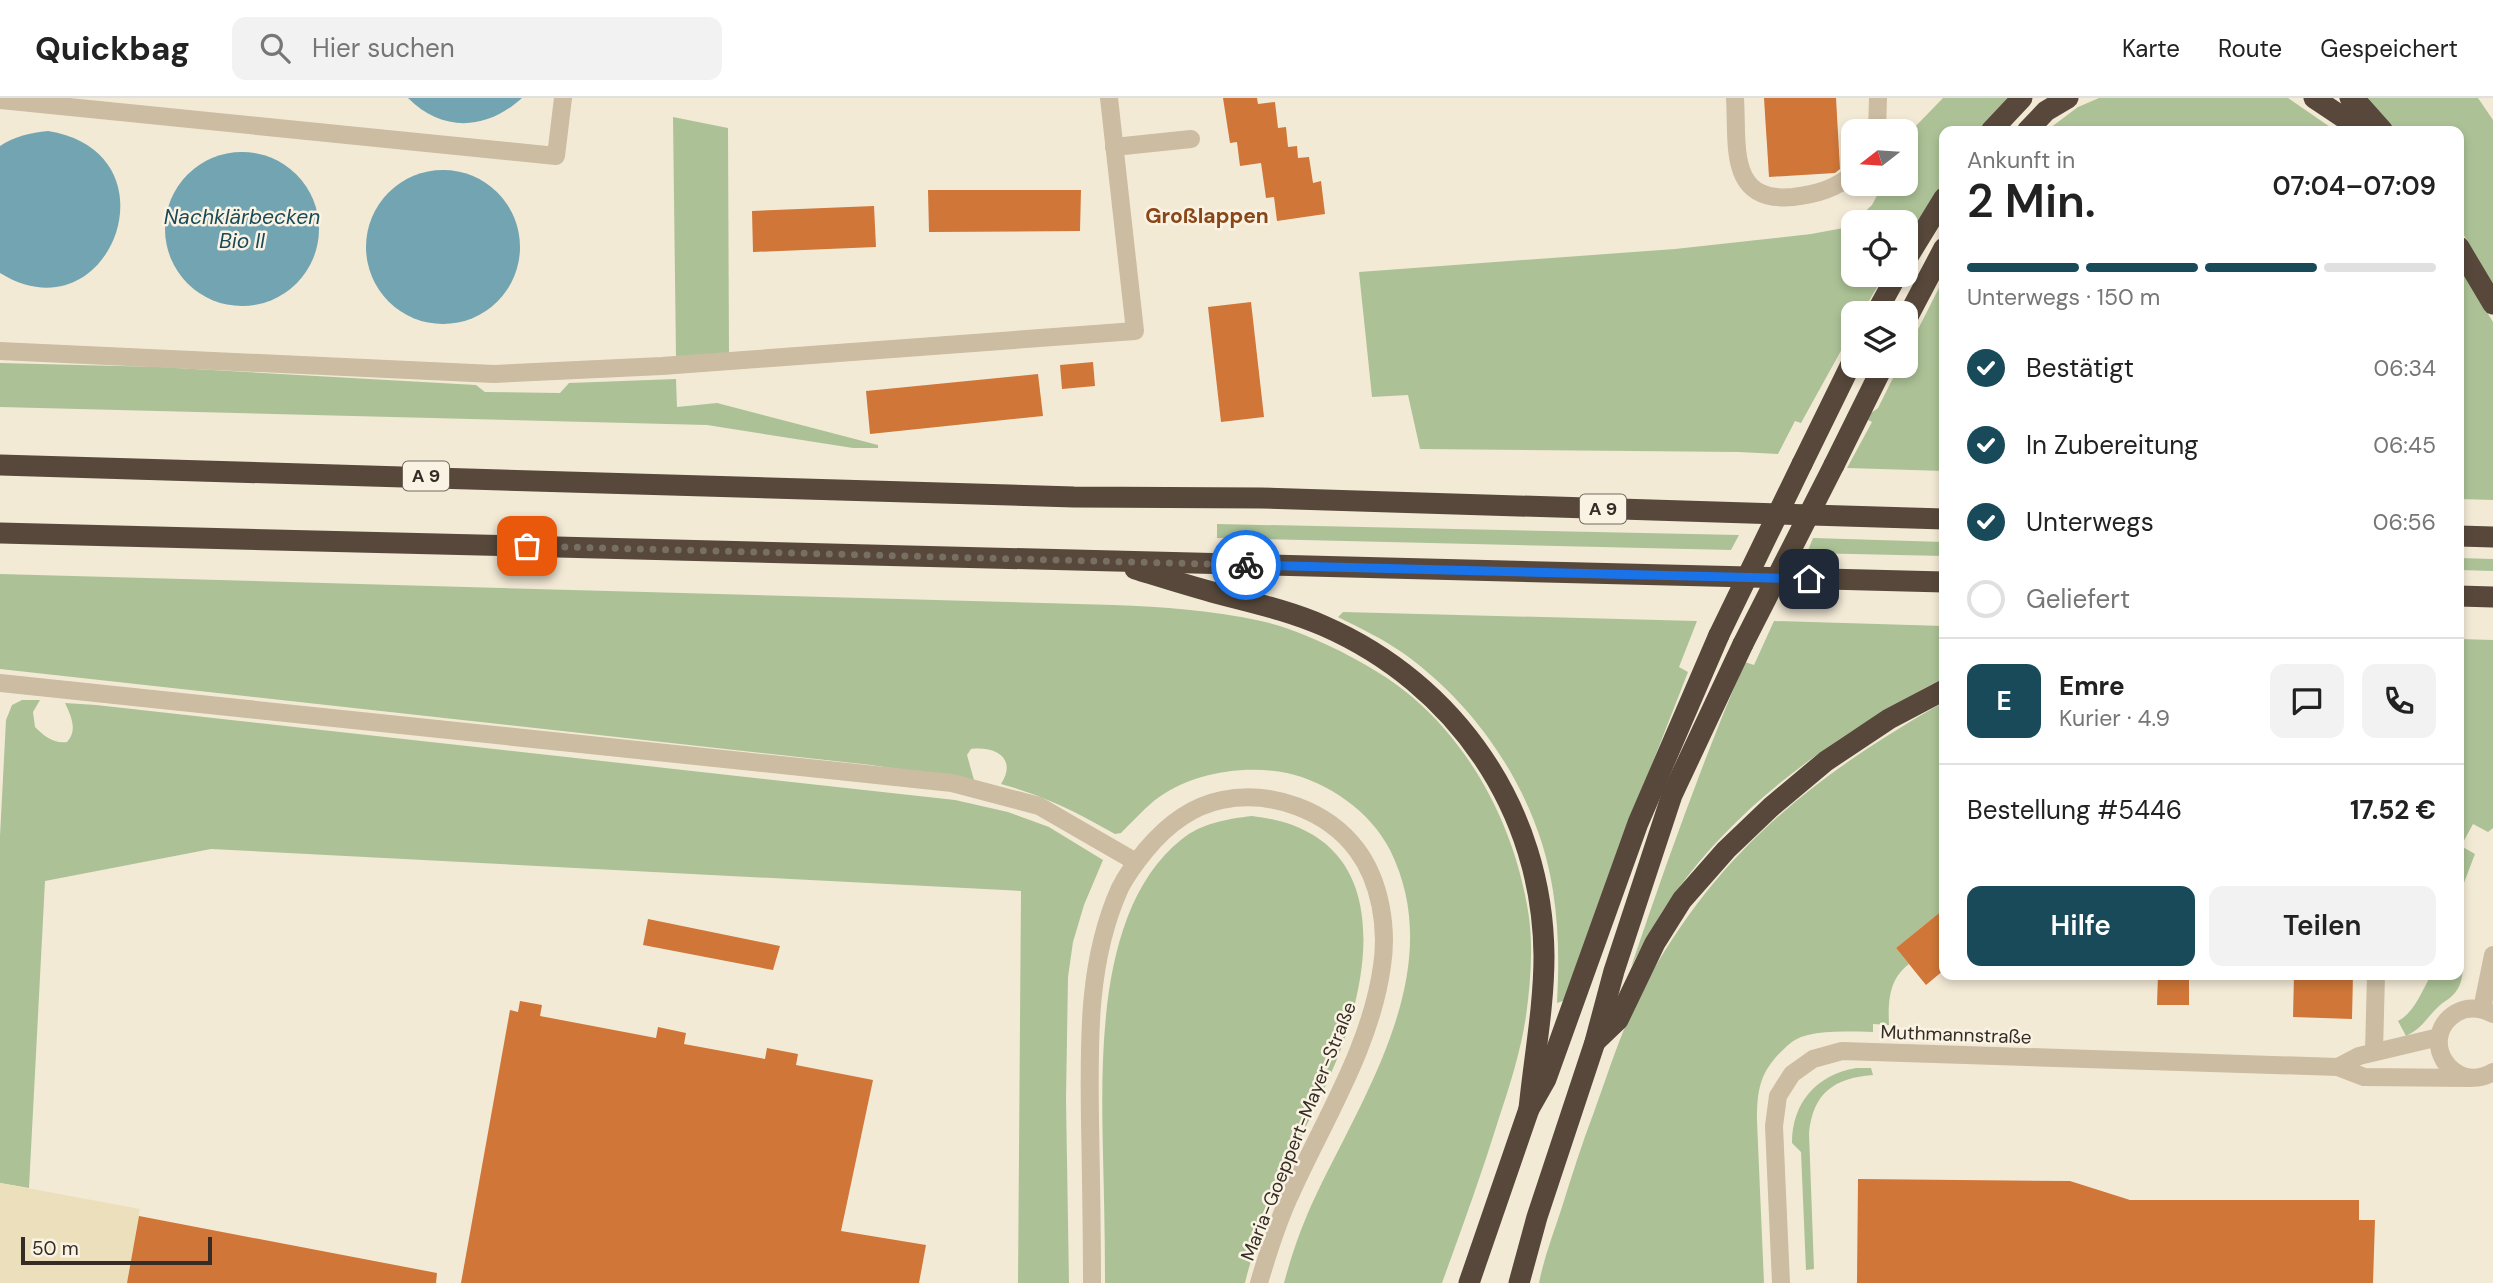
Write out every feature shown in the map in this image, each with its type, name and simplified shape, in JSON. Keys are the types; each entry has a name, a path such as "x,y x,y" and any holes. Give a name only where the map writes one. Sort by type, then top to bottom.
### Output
{"highway":[{"path":"1995,126 2022,98"},
{"path":"2032,126 2046,111 2068,98"},
{"path":"2314,98 2353,126"},
{"path":"2350,98 2379,126"},
{"path":"1918,240 1939,206"},
{"path":"2464,255 2493,304"},
{"path":"1916,301 1939,257"},
{"path":"1469,1283 1529,1110 1546,1079 1638,823 1720,635 1844,378"},
{"path":"1519,1283 1537,1217 1595,1042 1614,971 1672,795 1743,645 1877,378"},
{"name":"A 9","path":"0,465 1060,496 1275,498 1939,519"},
{"path":"0,533 1939,582"},
{"path":"2464,536 2493,537"},
{"path":"1108,562 1269,607 1324,626 1364,647 1414,681 1471,738 1515,815 1530,858 1540,906 1544,955 1542,1010 1529,1110"},
{"path":"1595,1042 1618,1020 1655,943 1682,900 1726,850 1770,807 1826,761 1889,719 1939,693"}],"street":[{"path":"0,100 556,156 563,98"},
{"path":"0,351 494,374 662,366 1135,331 1109,98"},
{"path":"1735,98 1739,167 1745,182 1757,193 1775,198 1812,195 1841,184"},
{"path":"1877,119 1878,98"},
{"path":"1114,147 1191,139"},
{"path":"0,683 952,783 1039,806 1136,862"},
{"name":"Maria-Goeppert-Mayer-Straße","path":"1093,1283 1089,1042 1092,995 1107,923 1121,886 1156,837 1179,818 1199,808 1222,800 1245,797 1271,799 1306,810 1339,831 1358,851 1380,899 1383,964 1363,1038 1344,1084 1291,1193 1258,1283"},
{"path":"2470,1078 2450,1069 2439,1048 2440,1037 2443,1026 2460,1011 2471,1008 2488,1012 2493,955"},
{"path":"2374,1052 2376,980"},
{"name":"Muthmannstraße","path":"2338,1067 2359,1056 2440,1037"},
{"name":"Muthmannstraße","path":"1781,1283 1774,1126 1778,1096 1792,1074 1813,1059 1842,1051 2338,1067 2364,1077 2480,1078 2493,1072"}],"green space":[{"path":"1943,98 2014,98 1987,126 1939,126 1939,190 1918,222 1918,210 1867,210 1877,196 1918,196 1918,124"},
{"path":"2099,98 2288,98 2329,126 2053,126 2078,107"},
{"path":"2364,98 2478,98 2493,120 2493,284 2464,235 2464,126 2392,126"},
{"path":"673,117 728,128 729,354 676,358"},
{"path":"1841,228 1841,287 1877,287 1869,301 1841,301 1841,351 1801,423 1795,421 1778,454 1420,449 1408,395 1372,397 1359,272 1675,249"},
{"path":"2464,274 2493,322 2493,500 2464,499"},
{"path":"1939,288 1939,471 1847,468 1872,422 1864,418 1878,408 1893,378 1918,378 1918,329"},
{"path":"0,363 159,367 476,385 485,392 560,393 569,383 676,379 677,407 717,403 878,445 878,448 853,448 707,425 0,407"},
{"path":"1217,524 1739,535 1731,550 1217,538"},
{"path":"1813,538 1939,542 1939,556 1807,553"},
{"path":"2464,558 2493,559 2493,571 2464,570"},
{"path":"0,574 1151,607 1261,621 1340,651 1395,683 1411,696 1453,739 1471,764 1487,790 1512,846 1529,918 1529,988 1518,1055 1486,1159 1442,1283 1284,1283 1307,1215 1358,1112 1394,1026 1406,983 1410,938 1406,894 1382,836 1360,811 1318,783 1270,770 1236,770 1201,777 1184,783 1155,800 1121,833 1115,834 1060,805 1001,784 1007,768 1005,761 1002,756 989,750 971,749 967,755 974,780 871,765 0,669"},
{"path":"1343,612 1697,621 1679,667 1688,672 1651,767 1569,999 1557,1003 1556,919 1546,856 1520,789 1502,757 1457,700 1431,675 1395,648 1338,617"},
{"path":"1774,621 1939,626 1939,681 1832,744 1763,797 1731,827 1675,893 1631,967 1685,813 1729,700 1745,662 1754,665"},
{"path":"2464,639 2493,640 2493,828 2488,832 2473,824 2464,840"},
{"path":"22,700 40,700 33,712 35,727 58,742 67,742 73,728 65,703 96,705 955,800 1008,812 1049,827 1103,860 1084,905 1073,942 1068,977 1066,1099 1069,1283 1018,1283 1021,891 211,849 45,881 29,1188 0,1183 0,836 6,720 12,705"},
{"path":"1939,705 1939,913 1896,948 1909,964 1897,976 1891,991 1889,1025 1873,1024 1873,1032 1824,1032 1801,1037 1777,1056 1765,1073 1759,1090 1757,1121 1764,1283 1539,1283 1577,1159 1622,1034 1635,1004 1671,941 1735,858 1771,823 1810,790 1896,730"},
{"path":"1252,816 1291,825 1321,840 1342,862 1356,888 1362,918 1363,952 1359,986 1350,1022 1335,1063 1270,1207 1245,1283 1105,1283 1103,1074 1110,986 1119,943 1134,903 1154,868 1182,839 1206,825"},
{"path":"2464,848 2475,854 2464,883"},
{"path":"2428,980 2461,980 2452,996 2406,1036 2398,1021 2413,1007"},
{"path":"1856,1068 1871,1068 1873,1075 1847,1080 1828,1090 1815,1107 1811,1119 1809,1133 1814,1269 1806,1270 1801,1152 1792,1143 1796,1115 1809,1093 1818,1084 1829,1077"}],"shaded area":[{"path":"0,1183 140,1209 127,1283 0,1283"}],"water":[{"path":"408,98 522,98 494,116 465,123 436,117"},
{"name":"Nachklärbecken Bio II","path":"48,131 89,146 112,172 120,203 115,235 99,263 73,282 39,287 0,273 0,146 23,136"},
{"name":"Nachklärbecken Bio II","path":"242,152 272,158 297,174 313,199 319,229 313,259 297,284 272,300 242,306 212,300 187,284 171,259 165,229 171,199 187,174 212,158"},
{"name":"Nachklärbecken Bio II","path":"443,170 473,176 498,192 514,217 520,247 514,277 498,302 473,318 443,324 413,318 388,302 372,277 366,247 372,217 388,192 413,176"}],"building":[{"path":"1223,98 1257,98 1258,104 1275,102 1278,128 1286,127 1288,147 1297,146 1298,158 1309,157 1313,183 1321,181 1325,214 1277,221 1274,197 1266,198 1261,163 1240,166 1237,142 1230,143"},
{"path":"1764,98 1836,98 1840,169 1835,173 1769,177"},
{"path":"928,190 1081,190 1080,231 929,232"},
{"path":"874,206 876,247 753,252 752,211"},
{"path":"1251,302 1264,417 1221,422 1208,307"},
{"path":"1093,362 1095,386 1062,389 1060,365"},
{"path":"1038,374 1043,416 870,434 866,391"},
{"path":"1939,913 1939,974 1926,985 1896,948"},
{"path":"648,919 780,946 773,970 643,945"},
{"path":"2158,980 2189,980 2189,1005 2157,1005"},
{"path":"2294,980 2353,980 2352,1019 2293,1017"},
{"path":"520,1001 542,1005 540,1016 656,1038 658,1027 686,1033 684,1044 765,1059 767,1048 798,1054 796,1065 873,1080 841,1231 926,1245 919,1283 461,1283 510,1010 518,1012"},
{"path":"1858,1179 2070,1181 2130,1200 2359,1200 2359,1220 2375,1220 2373,1283 1857,1283"},
{"path":"139,1216 437,1273 436,1283 127,1283"}],"way so far":[{"path":"527,546 1246,565"}],"district":[{"name":"Großlappen","path":"1207,216"}],"route":[{"path":"1246,565 1809,579"}]}
